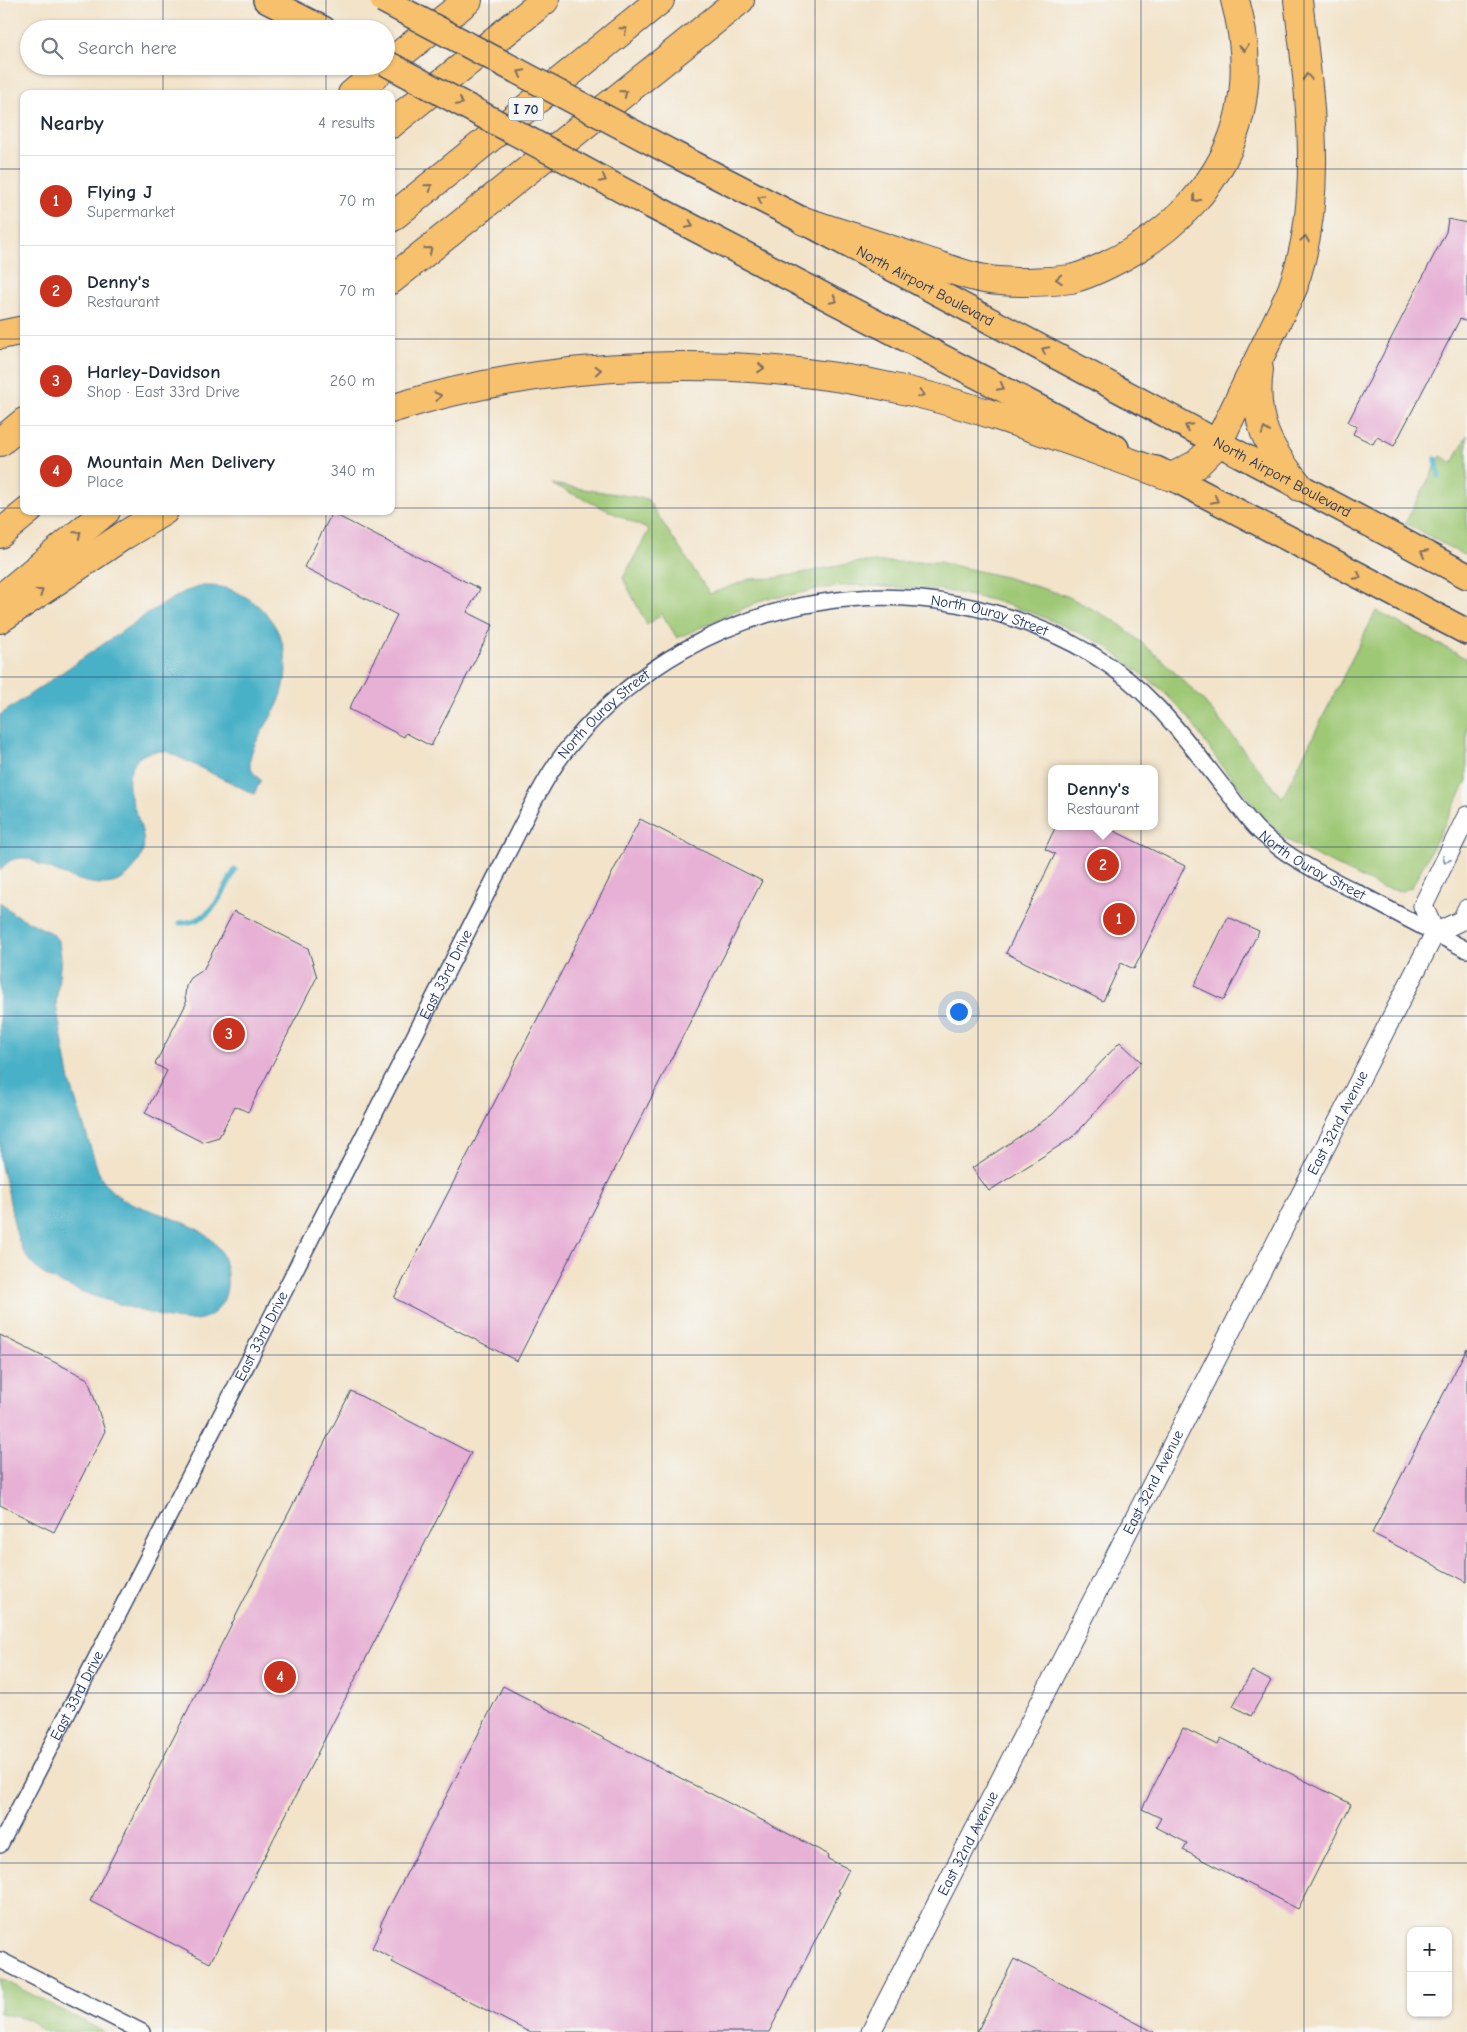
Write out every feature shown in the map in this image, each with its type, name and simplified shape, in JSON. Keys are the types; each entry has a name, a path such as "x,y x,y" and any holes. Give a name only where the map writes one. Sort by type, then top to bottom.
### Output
{"highway":[{"path":"395,58 468,0"},
{"path":"395,121 545,0"},
{"name":"I 70","path":"395,215 660,0"},
{"path":"395,277 740,0"},
{"path":"804,221 959,272 998,281 1071,278 1091,273 1135,251 1172,225 1186,211 1208,184 1231,142 1240,112 1245,57 1240,18 1235,0"},
{"path":"1298,0 1308,77 1312,178 1305,244 1294,286 1259,368 1256,392 1259,415 1268,443 1300,487"},
{"path":"357,90 374,75"},
{"path":"395,408 462,390 532,376 587,370 742,367 843,379 906,390 955,403 1172,477 1197,464 1218,443 1294,286"},
{"path":"0,334 20,331"},
{"path":"0,442 20,425"},
{"path":"0,534 23,515"},
{"path":"0,599 101,515"},
{"path":"0,619 158,515"}],"main road":[{"path":"266,0 305,20"},
{"name":"North Airport Boulevard","path":"383,0 804,221 1467,576"},
{"path":"395,70 1467,632"}],"street":[{"name":"North Ouray Street","path":"522,824 549,776 571,744 606,707 652,668 671,656 736,626 793,607 879,597 925,600 975,608 1021,622 1066,641 1122,674 1167,716 1250,821 1280,850 1314,870 1467,950"},
{"path":"1467,816 1423,906 1435,933 1462,920 1467,909"},
{"name":"East 33rd Drive","path":"0,1845 522,824"},
{"name":"East 32nd Avenue","path":"871,2032 1435,933"},
{"path":"0,1960 142,2032"}],"green space":[{"path":"1467,435 1467,557 1405,523 1441,456 1453,463"},
{"path":"552,484 647,499 710,594 750,579 775,578 859,562 939,562 1005,577 1067,596 1117,622 1162,660 1204,701 1282,798 1376,611 1467,659 1467,781 1412,887 1402,891 1382,888 1301,848 1282,836 1266,821 1218,761 1188,717 1161,689 1103,644 1033,613 992,600 942,590 850,585 767,598 677,638 662,614 647,625 623,578 649,530"},
{"path":"0,1978 104,2032 46,2032 29,2020 0,2013"}],"water":[{"path":"201,586 216,586 232,590 262,610 273,623 285,654 286,671 277,706 256,743 250,758 251,769 261,780 254,794 166,751 149,753 141,756 135,762 130,773 130,795 144,840 140,858 127,876 117,882 105,884 92,883 67,876 24,858 12,860 0,871 0,715 153,610 184,592"},
{"path":"0,902 14,914 53,934 59,942 61,957 56,1005 70,1082 98,1171 103,1180 114,1193 128,1201 196,1228 210,1238 220,1251 227,1272 226,1291 219,1308 205,1318 178,1320 94,1296 46,1275 29,1261 24,1252 16,1233 0,1157"}],"building":[{"path":"1448,219 1467,223 1467,322 1460,319 1394,446 1377,437 1373,444 1353,434 1357,426 1348,422 1446,232"},
{"path":"331,515 336,515 480,589 467,612 493,625 431,746 406,733 404,737 349,709 397,615 304,567"},
{"path":"640,819 762,881 517,1361 394,1298"},
{"path":"1054,830 1112,830 1185,866 1134,969 1121,963 1103,1001 1006,953 1055,854 1045,849"},
{"path":"234,911 308,948 317,977 248,1112 235,1106 219,1137 202,1142 145,1113 167,1071 155,1064 186,1004 186,986 191,978 203,970"},
{"path":"1228,917 1259,931 1224,1000 1194,986"},
{"path":"1120,1042 1141,1062 1073,1137 989,1191 972,1168 1052,1115"},
{"path":"0,1335 88,1379 105,1431 54,1532 0,1505"},
{"path":"1467,1348 1467,1582 1372,1533"},
{"path":"351,1391 471,1453 210,1963 90,1901"},
{"path":"1252,1671 1271,1681 1251,1716 1233,1706"},
{"path":"503,1686 829,1855 828,1859 849,1869 838,1891 840,1892 769,2032 529,2032 392,1962 394,1959 372,1948 382,1927 380,1925"},
{"path":"1183,1728 1218,1745 1221,1738 1351,1804 1298,1909 1183,1850 1187,1843 1156,1827 1161,1818 1142,1809"},
{"path":"1014,1959 1154,2032 977,2032"}],"waterway":[{"path":"1436,459 1439,476"},
{"path":"180,923 191,922 208,913 215,906 235,870"}],"place":[{"name":"Denny's","path":"1103,865"},
{"name":"Flying J","path":"1119,919"},
{"name":"Harley-Davidson","path":"229,1034"},
{"name":"Mountain Men Delivery","path":"280,1677"}]}
